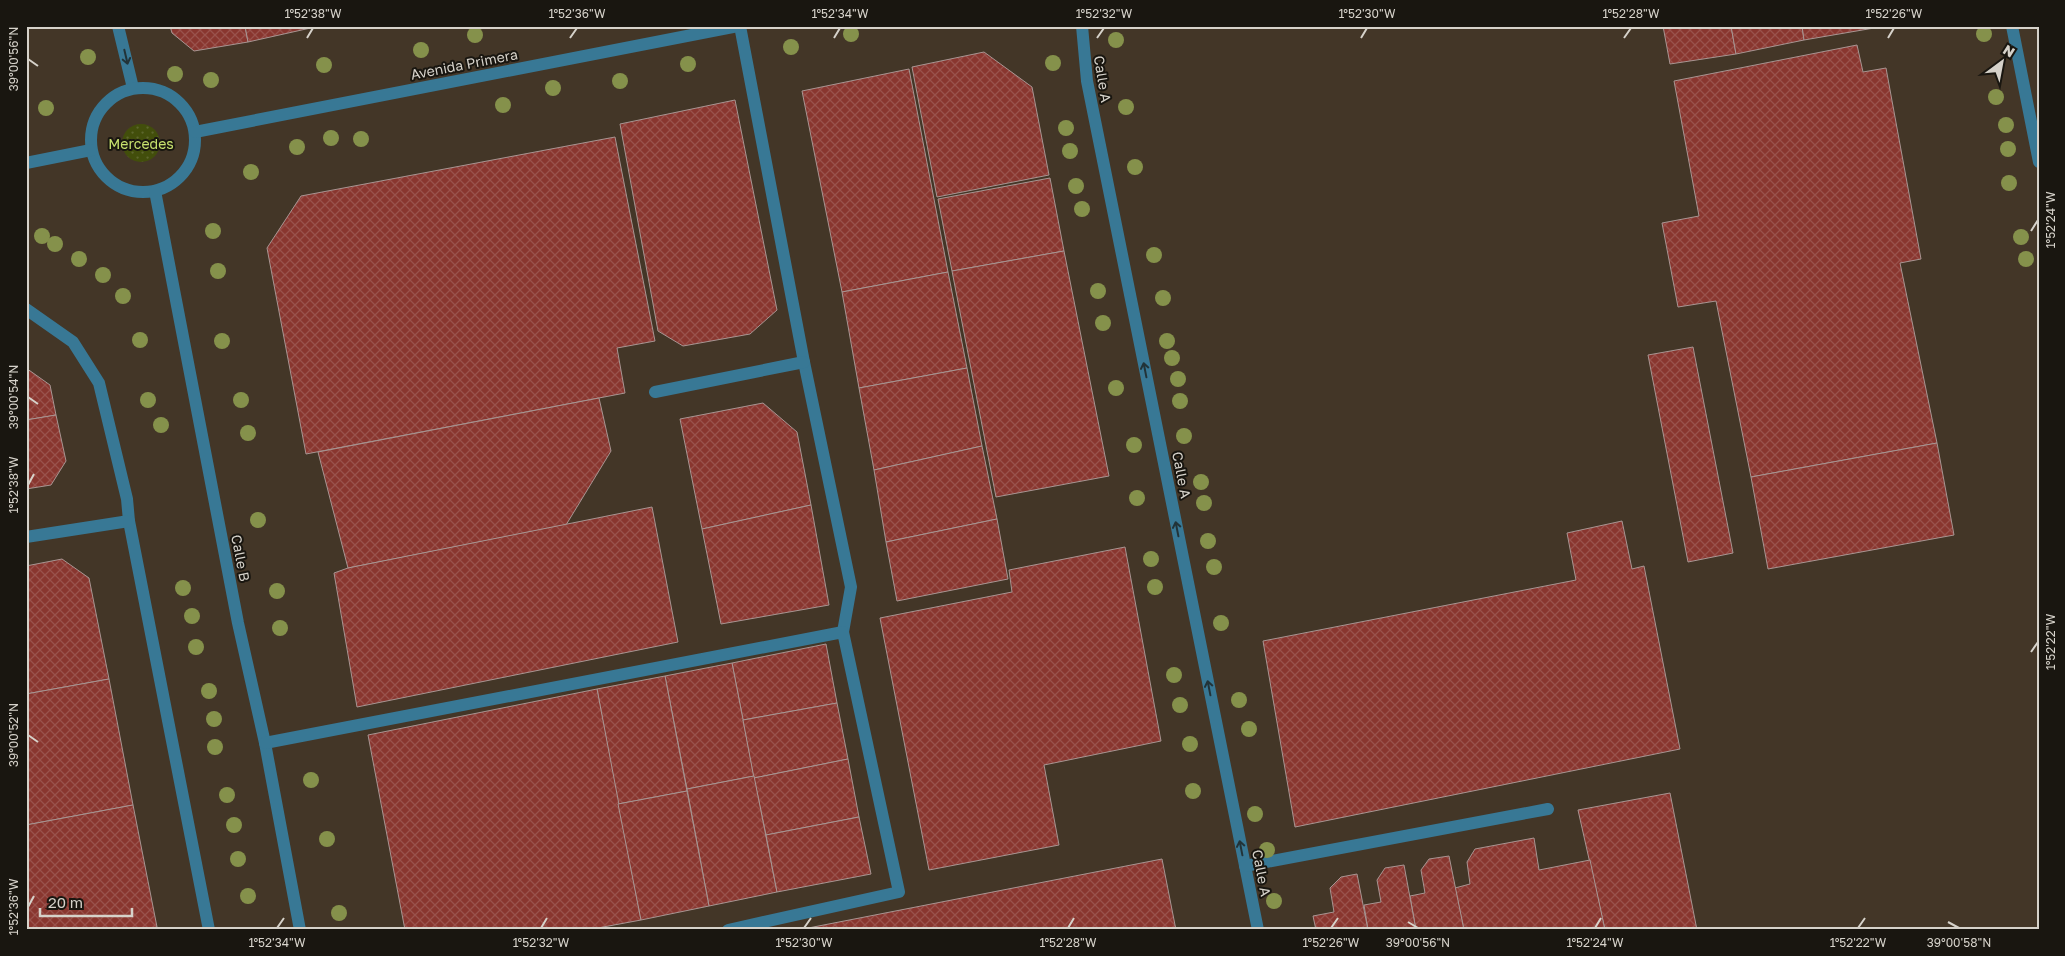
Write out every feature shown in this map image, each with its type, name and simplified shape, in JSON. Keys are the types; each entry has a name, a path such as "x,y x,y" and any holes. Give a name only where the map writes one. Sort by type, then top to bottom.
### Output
{"street":[{"path":"118,26 133,88"},
{"path":"728,930 900,892 843,632 851,587 804,362 739,26"},
{"name":"Avenida Primera","path":"195,132 739,26"},
{"name":"Calle A","path":"1082,26 1087,81 1258,930"},
{"path":"2012,26 2039,162"},
{"path":"133,88 157,89 171,95 185,109 195,132 193,154 186,169 175,182 154,191 134,192 122,188 102,174 91,150 91,128 98,112 109,99 133,88"},
{"path":"26,163 91,150"},
{"name":"Calle B","path":"154,191 238,623 265,743 300,930"},
{"path":"26,309 73,342 99,383 127,498 129,521 209,930"},
{"path":"655,392 804,362"},
{"path":"26,537 129,521"},
{"path":"265,743 843,632"},
{"path":"1245,866 1548,809"}],"shaded area":[{"path":"26,26 2039,26 2039,930 26,930"}],"green space":[{"name":"Mercedes","path":"141,124 154,130 160,143 154,156 141,162 128,156 122,143 128,130"}],"building":[{"path":"170,26 245,26 248,42 194,51 172,33"},
{"path":"245,26 315,26 315,27 248,42"},
{"path":"1663,26 1731,26 1736,54 1670,64"},
{"path":"1731,26 1802,26 1804,40 1736,54"},
{"path":"1802,26 1874,26 1874,28 1804,40"},
{"path":"1857,45 1863,72 1886,68 1921,259 1900,263 1937,443 1751,477 1716,301 1678,307 1662,223 1699,216 1674,81"},
{"path":"984,52 1032,87 1049,175 937,197 912,67"},
{"path":"909,69 948,272 842,292 802,91"},
{"path":"735,100 777,310 750,334 683,346 658,331 620,124"},
{"path":"615,137 655,341 617,348 625,393 306,454 267,248 301,196"},
{"path":"1050,178 1064,251 952,271 938,199"},
{"path":"1064,251 1109,476 996,497 952,271"},
{"path":"948,272 967,368 859,388 842,292"},
{"path":"1693,347 1733,553 1688,562 1648,355"},
{"path":"26,368 50,385 56,415 26,420"},
{"path":"967,368 982,446 874,470 859,388"},
{"path":"599,398 611,451 566,525 348,568 318,452"},
{"path":"763,403 797,432 811,505 702,529 680,419"},
{"path":"56,415 66,461 51,485 26,489 26,420"},
{"path":"1937,443 1954,535 1768,569 1751,477"},
{"path":"982,446 997,519 886,542 874,470"},
{"path":"811,505 829,605 721,624 702,529"},
{"path":"652,507 678,642 357,707 334,573 348,568"},
{"path":"997,519 1008,579 897,601 886,542"},
{"path":"1622,521 1632,569 1644,566 1680,749 1295,827 1263,641 1576,580 1567,533"},
{"path":"1125,547 1161,741 1044,765 1059,845 929,870 880,618 1012,592 1009,570"},
{"path":"62,559 89,578 109,679 26,694 26,566"},
{"path":"826,644 837,703 743,720 732,663"},
{"path":"732,663 754,776 687,789 665,676"},
{"path":"665,676 687,791 618,804 597,689"},
{"path":"109,679 133,805 26,825 26,694"},
{"path":"597,689 641,920 587,930 405,930 368,735"},
{"path":"837,703 848,759 754,778 743,720"},
{"path":"848,759 859,817 766,835 754,778"},
{"path":"754,776 777,892 709,906 687,789"},
{"path":"687,791 709,906 641,920 618,804"},
{"path":"1670,793 1697,930 1605,930 1578,810"},
{"path":"133,805 157,927 144,930 26,930 26,825"},
{"path":"859,817 871,874 777,892 766,835"},
{"path":"1534,838 1539,870 1590,860 1605,930 1464,930 1455,888 1470,884 1467,862 1475,849"},
{"path":"1449,856 1464,930 1416,930 1410,896 1425,893 1421,870 1429,859"},
{"path":"1162,859 1176,930 798,930"},
{"path":"1404,865 1416,930 1368,930 1364,905 1381,902 1377,880 1385,868"},
{"path":"1357,874 1368,930 1316,930 1313,916 1334,912 1330,888 1341,877"}]}
